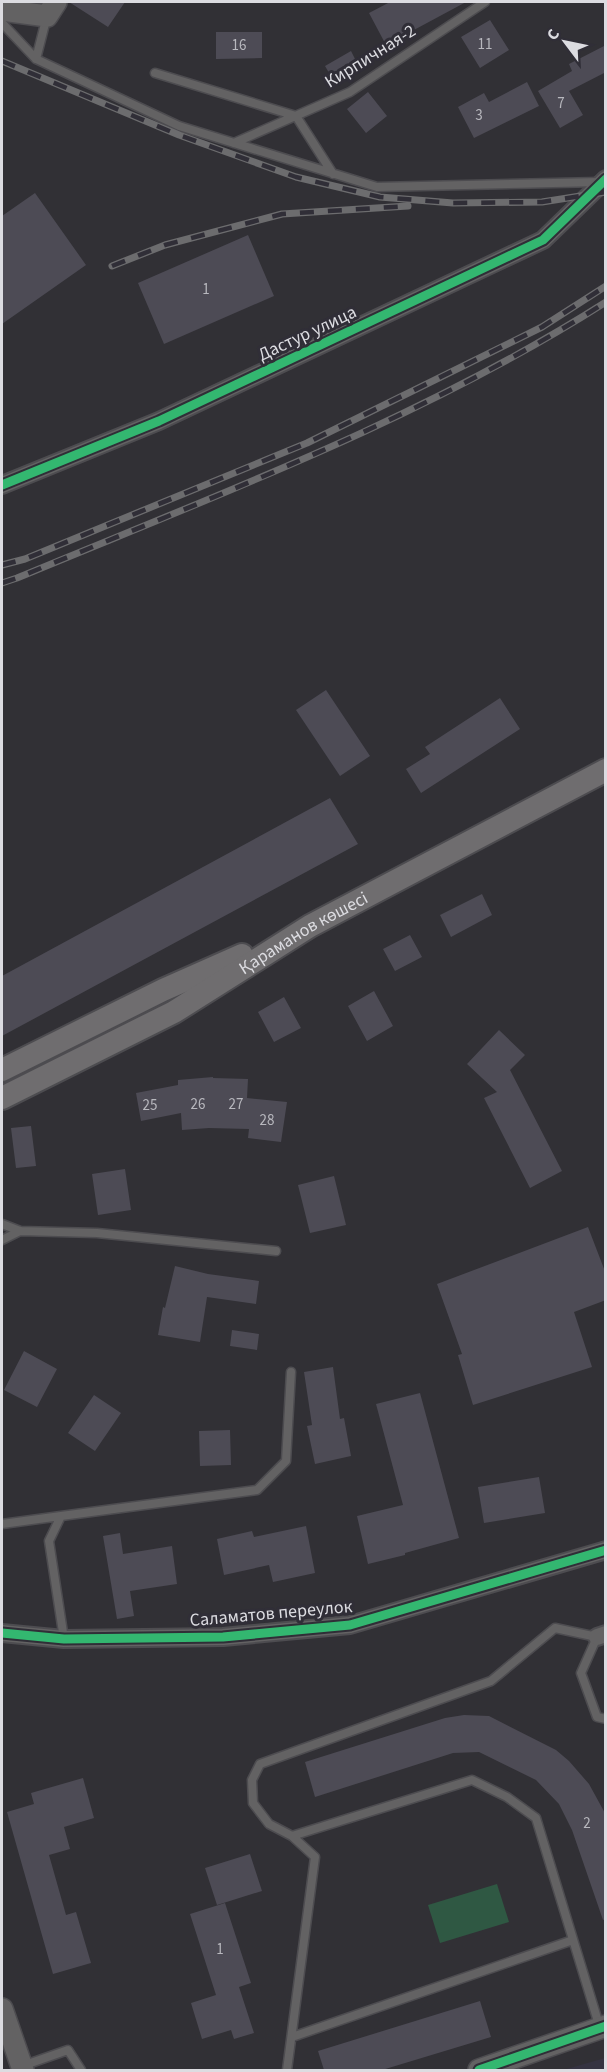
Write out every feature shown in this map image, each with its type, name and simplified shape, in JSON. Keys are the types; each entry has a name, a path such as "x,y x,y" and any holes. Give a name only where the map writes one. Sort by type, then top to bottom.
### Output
{"main road":[{"name":"Қараманов көшесі","path":"2,1098 174,1012 310,926 606,770"},
{"path":"2,1070 163,990 310,926"}],"street":[{"path":"2,10 51,9"},
{"name":"Дастур улица","path":"2,485 159,422 543,240 604,180"},
{"name":"Саламатов переулок","path":"2,1633 64,1639 223,1637 350,1625 606,1550"},
{"path":"2,2009 22,2068"},
{"path":"478,2070 603,2027"}],"lane":[{"name":"Кирпичная-2","path":"234,143 350,92 485,2"},
{"path":"36,59 51,9"},
{"path":"2,23 36,59 179,126 376,187 604,180"},
{"path":"155,73 296,116 333,174"},
{"path":"2,1224 20,1231 97,1233 276,1251"},
{"path":"2,1240 20,1231"},
{"path":"2,1524 257,1490 286,1461 291,1372"},
{"path":"61,1516 49,1541 64,1639"},
{"path":"287,2070 315,1857 292,1836 269,1824 253,1803 252,1780 260,1764 491,1681 555,1628 601,1635 581,1673 597,1717 606,1719"},
{"path":"292,1836 472,1780 507,1797 536,1818 573,1940 603,2027"},
{"path":"292,2037 573,1940"},
{"path":"22,2068 68,2049 81,2070"}],"shaded area":[{"path":"605,2058 605,2070 563,2070"}],"green space":[{"path":"497,1884 509,1922 440,1943 428,1905"}],"building":[{"path":"69,2 125,2 108,27"},
{"path":"390,2 466,2 386,45 369,13"},
{"path":"490,20 509,50 480,68 461,37"},
{"path":"216,32 262,32 262,58 216,59"},
{"path":"606,45 606,72 569,91 583,115 560,128 538,91 572,71 569,64"},
{"path":"351,51 360,69 335,83 325,66"},
{"path":"527,82 539,106 474,138 458,107 484,93 489,102"},
{"path":"368,92 387,116 366,133 347,109"},
{"path":"35,193 86,265 2,324 2,216"},
{"path":"248,235 274,296 164,344 138,283"},
{"path":"326,690 370,756 340,776 296,710"},
{"path":"500,698 520,729 421,793 406,769 430,754 425,747"},
{"path":"330,798 358,844 2,1036 2,976"},
{"path":"482,894 492,915 451,937 440,915"},
{"path":"410,935 422,957 395,971 383,949"},
{"path":"374,991 393,1026 367,1041 348,1006"},
{"path":"284,997 301,1028 274,1042 258,1012"},
{"path":"499,1030 525,1055 510,1070 562,1171 530,1188 484,1098 497,1092 467,1064"},
{"path":"213,1077 248,1079 247,1098 287,1102 281,1142 248,1138 249,1129 182,1130 181,1113 141,1121 136,1093 178,1085 178,1080"},
{"path":"31,1126 36,1166 16,1168 11,1128"},
{"path":"125,1169 131,1210 98,1215 92,1174"},
{"path":"334,1176 346,1225 310,1233 298,1185"},
{"path":"588,1227 606,1274 606,1300 574,1312 592,1367 473,1405 458,1355 462,1354 437,1284"},
{"path":"175,1266 208,1274 259,1281 256,1304 207,1297 200,1342 158,1335 163,1307 165,1308"},
{"path":"232,1330 259,1334 257,1350 230,1346"},
{"path":"24,1351 57,1369 37,1407 4,1390"},
{"path":"333,1367 340,1419 344,1418 351,1456 315,1464 307,1426 312,1425 304,1372"},
{"path":"420,1393 459,1538 368,1564 357,1516 403,1505 376,1404"},
{"path":"94,1395 121,1413 95,1451 68,1433"},
{"path":"230,1430 231,1465 200,1466 199,1431"},
{"path":"539,1477 545,1513 484,1523 478,1487"},
{"path":"306,1526 315,1573 273,1582 269,1565 224,1575 217,1539 252,1531 254,1537"},
{"path":"120,1533 123,1554 172,1546 177,1584 130,1591 134,1616 117,1619 103,1536"},
{"path":"464,1715 489,1716 556,1750 589,1784 606,1815 606,1919 603,1920 572,1830 559,1804 536,1780 479,1752 453,1753 315,1797 305,1762 445,1718"},
{"path":"83,1778 94,1818 64,1827 70,1849 49,1855 66,1915 76,1912 91,1963 53,1974 7,1812 34,1804 31,1793"},
{"path":"250,1854 262,1891 217,1905 205,1868"},
{"path":"225,1903 251,1983 239,1987 254,2033 234,2039 231,2030 202,2039 191,2003 216,1995 190,1914"},
{"path":"480,2001 491,2037 382,2070 324,2070 318,2051"}],"railway":[{"path":"2,61 179,135 296,177 380,197 453,203 542,202 606,192"},
{"path":"112,266 165,245 282,214 408,206"},
{"path":"2,565 25,559 307,443 542,327 606,286"},
{"path":"2,583 243,485 392,419 536,344 606,302"}],"cycle path":[{"path":"2,485 159,421 543,240 606,179"},
{"path":"2,1633 64,1639 223,1637 350,1625 606,1550"},
{"path":"479,2070 606,2026"}]}
